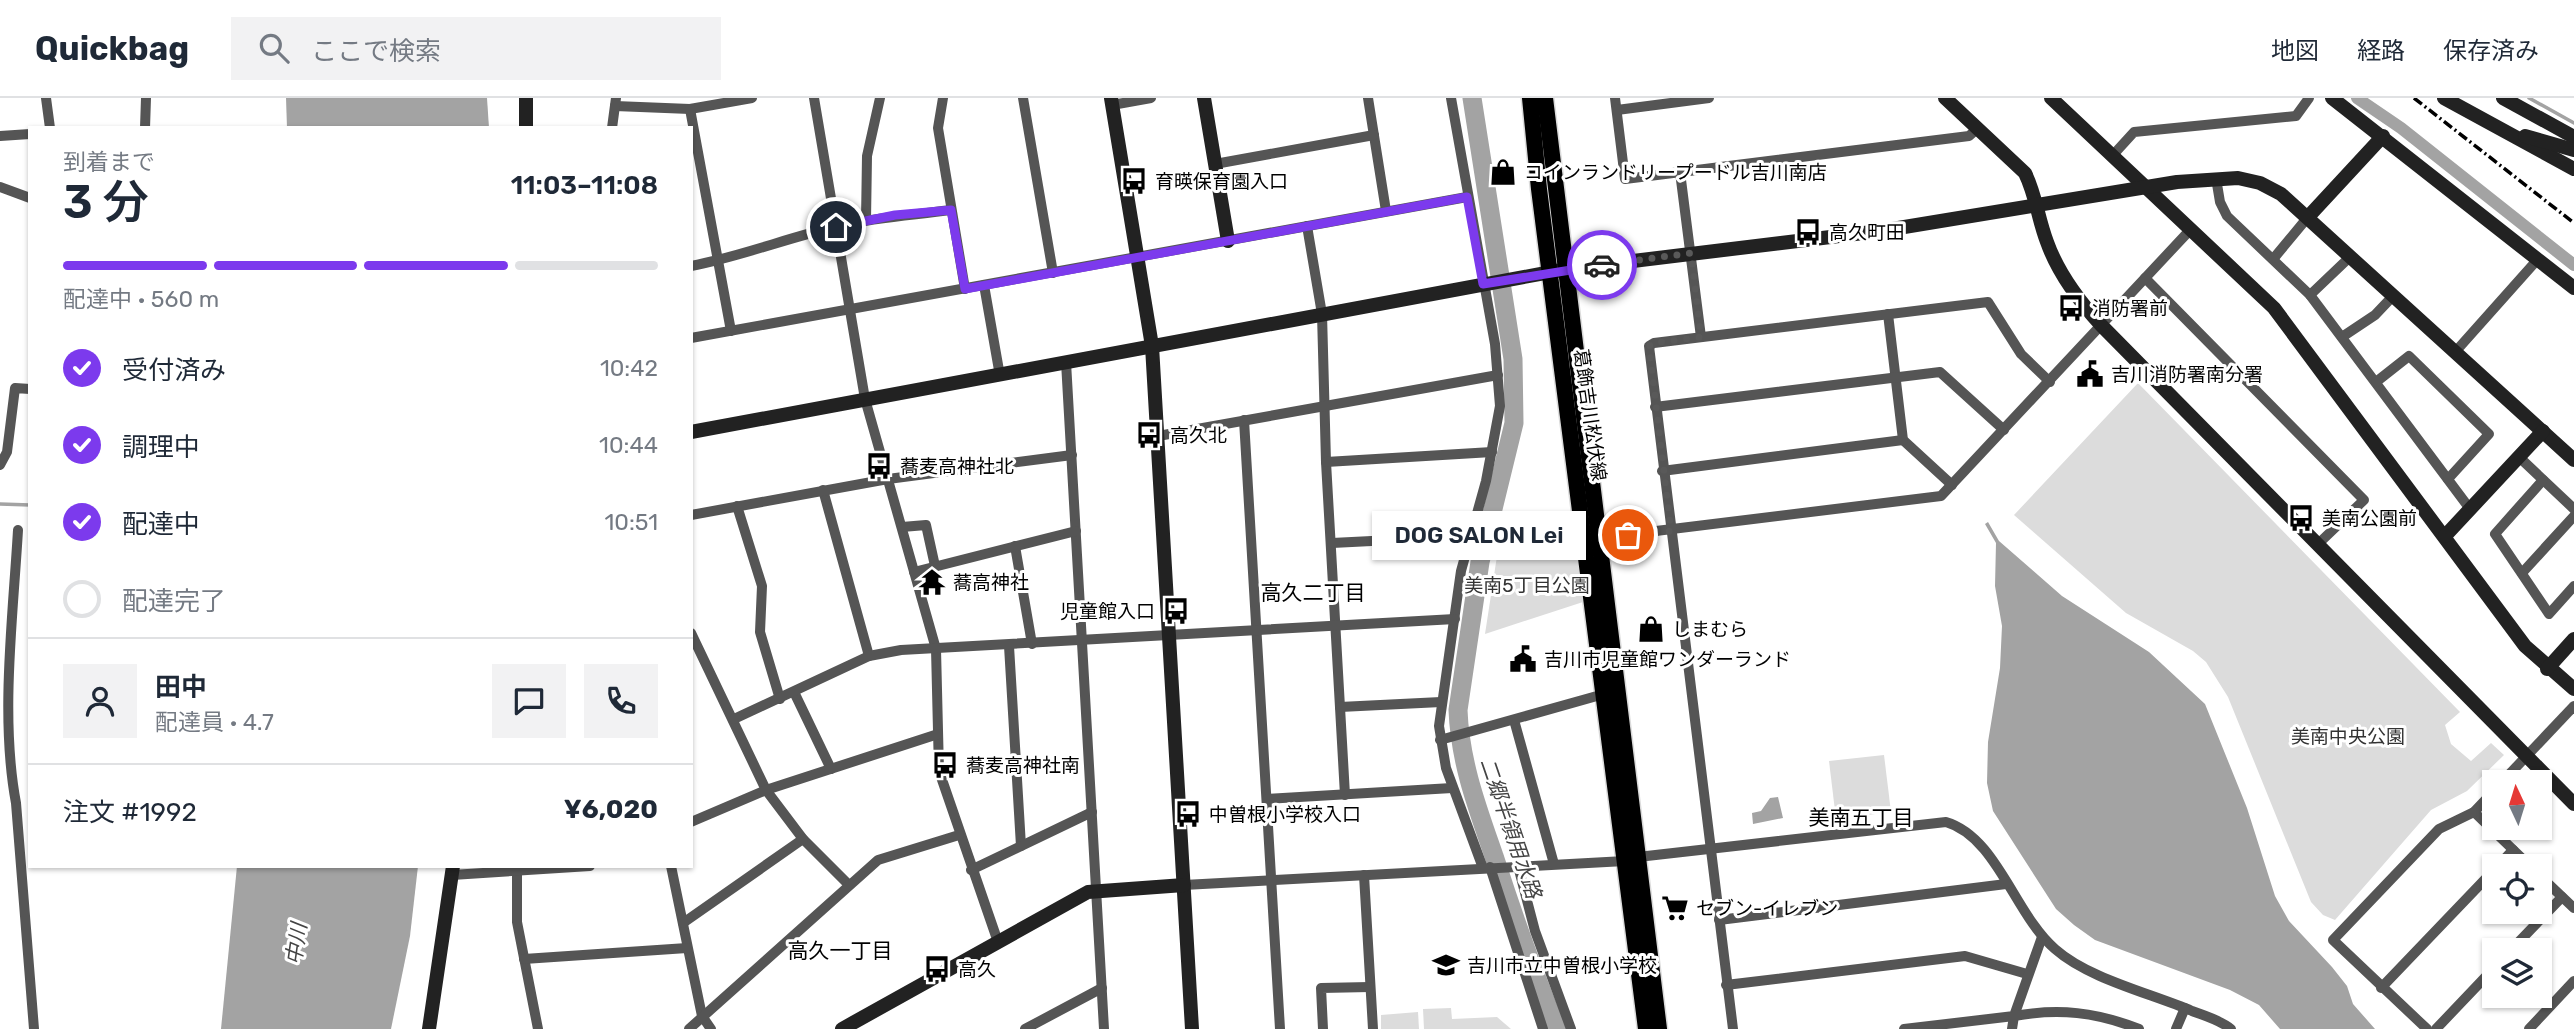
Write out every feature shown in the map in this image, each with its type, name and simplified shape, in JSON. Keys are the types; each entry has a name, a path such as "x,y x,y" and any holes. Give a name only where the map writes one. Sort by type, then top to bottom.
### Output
{"main road":[{"name":"葛飾吉川松伏線","path":"1530,98 1550,272 1592,539 1632,859 1646,1029"},
{"name":"葛飾吉川松伏線","path":"1545,98 1567,270 1604,694 1659,1029"}],"street":[{"path":"47,98 50,126"},
{"path":"145,126 146,98"},
{"path":"526,98 526,126"},
{"path":"612,126 616,102 690,108 752,98"},
{"path":"814,98 865,399 936,649 939,771 998,942"},
{"path":"866,220 867,156 880,98"},
{"path":"943,98 938,128 965,289"},
{"path":"1023,98 1053,272"},
{"path":"1151,98 1112,102 1152,346 1192,1029"},
{"path":"1204,98 1228,241"},
{"path":"1368,98 1385,212"},
{"path":"1451,98 1467,197 1487,283 1500,406 1492,452 1461,571 1441,702 1440,740 1452,788 1487,867 1542,1029"},
{"path":"1615,98 1625,179 1969,136 1978,128"},
{"path":"1617,110 1709,98"},
{"path":"1945,98 2025,173 2047,244 2074,292 2101,326 2574,804"},
{"path":"2113,155 2134,132 2296,116 2309,98"},
{"path":"2332,98 2574,288"},
{"path":"2444,98 2574,169"},
{"path":"2503,98 2574,136"},
{"path":"2053,99 2256,289 2290,326 2525,646 2547,669 2574,690"},
{"path":"690,108 731,331"},
{"path":"2493,126 2574,150"},
{"path":"0,136 28,135"},
{"path":"1214,164 1374,135"},
{"path":"2274,258 2383,136"},
{"path":"1680,172 1701,337"},
{"path":"2216,178 2220,202 2227,216 2310,295 2470,509"},
{"path":"693,432 1550,272 1880,231 2144,186 2238,178 2260,183 2281,194 2574,460"},
{"path":"0,187 28,197"},
{"path":"693,338 1467,197"},
{"path":"693,266 866,220 951,210"},
{"path":"1307,226 1322,314 1326,462 1345,794"},
{"path":"1494,551 1941,496 2191,229"},
{"path":"2310,295 2351,256"},
{"path":"2456,351 2538,259"},
{"path":"2145,278 2364,500 2317,545"},
{"path":"984,285 1000,376"},
{"path":"2342,337 2375,316 2394,295"},
{"path":"1733,1029 1662,471 1649,346 1654,343 1989,302 2021,354 2050,382"},
{"path":"1888,314 1903,440 1952,485"},
{"path":"2376,382 2409,356 2489,434 2448,479"},
{"path":"1066,362 1104,1029"},
{"path":"1655,407 1940,372 2004,430"},
{"path":"1158,436 1498,375"},
{"path":"0,466 7,452 15,388 28,387"},
{"path":"1244,421 1280,1029"},
{"path":"2445,536 2543,431"},
{"path":"1662,471 1903,440"},
{"path":"1326,462 1492,452"},
{"path":"693,515 888,479 1072,455"},
{"path":"2519,457 2574,509"},
{"path":"2543,480 2495,534 2549,614 2574,586"},
{"path":"823,490 869,656"},
{"path":"737,506 762,586 760,632 780,699"},
{"path":"2522,573 2574,516"},
{"path":"902,527 926,525 935,566"},
{"path":"18,530 4,726 5,779 16,803 34,1029"},
{"path":"914,572 1076,531"},
{"path":"1332,543 1471,536"},
{"path":"1015,546 1032,644"},
{"path":"734,719 869,656 901,650 1455,619"},
{"path":"693,639 734,719 766,790 803,839 849,885"},
{"path":"2547,669 2574,639"},
{"path":"1009,646 1021,846"},
{"path":"794,692 831,769"},
{"path":"1440,740 1604,694"},
{"path":"1340,707 1441,702"},
{"path":"2514,770 2574,706"},
{"path":"1514,720 1554,864"},
{"path":"693,821 766,790 938,734"},
{"path":"1267,799 1452,788"},
{"path":"2427,1029 2333,940 2439,829 2474,812 2482,804"},
{"path":"971,870 1092,812"},
{"path":"2474,812 2517,854"},
{"path":"843,1029 1096,890 1632,859 1946,822 1969,832 1983,847 2042,937 2076,964 2231,1029"},
{"path":"689,1029 878,860 959,835"},
{"path":"683,923 803,839"},
{"path":"2509,854 2513,850"},
{"path":"1514,866 1571,1029"},
{"path":"429,1029 453,871 555,868"},
{"path":"671,868 702,1016 711,1029"},
{"path":"520,870 517,922 538,1029"},
{"path":"1364,875 1373,1029"},
{"path":"2381,988 2482,883"},
{"path":"1719,920 2006,884"},
{"path":"2552,887 2574,908"},
{"path":"2523,938 2562,897"},
{"path":"2012,1029 2027,974 2042,937"},
{"path":"524,959 687,948"},
{"path":"1726,985 1965,956 2027,974"},
{"path":"2436,1029 2482,981"},
{"path":"2529,1029 2574,981"},
{"path":"1323,1029 1321,988 1370,987"},
{"path":"1025,1029 1102,988"},
{"path":"2176,1029 2185,1008"},
{"path":"1905,1029 2057,1010 2105,1017 2139,1029"}],"green space":[{"name":"美南中央公園","path":"2138,383 2460,712 2445,725 2451,744 2471,761 2491,743 2504,755 2489,770 2482,770 2482,776 2467,791 2431,810 2335,920 2323,915 2311,902 2228,697 2206,662 2193,651 2126,613 2014,515"},
{"name":"美南5丁目公園","path":"1568,548 1576,551 1583,602 1485,634 1497,556"},
{"path":"1884,755 1891,812 1836,819 1829,761"},
{"path":"1451,1008 1452,1019 1497,1017 1511,1029 1424,1029 1423,1009"},
{"path":"1418,1012 1419,1029 1381,1029 1381,1015"}],"water":[{"path":"286,98 487,98 489,126 287,126"},
{"path":"1988,522 1999,541 2062,596 2149,652 2205,704 2247,808 2275,896 2289,921 2332,967 2347,986 2353,1004 2375,1029 2280,1029 2259,1005 2230,990 2095,940 2056,909 1993,811 1987,783 1988,742 2000,668 2002,626 1995,586 1996,543 1985,524"},
{"path":"1778,797 1783,818 1753,824 1752,813 1761,811 1770,798"},
{"name":"中川","path":"237,868 418,868 410,936 391,1029 221,1029"}],"waterway":[{"name":"二郷半領用水路","path":"1472,98 1513,359 1514,423 1480,562 1458,710 1459,729 1476,802 1524,943 1557,1029"},
{"path":"2357,98 2401,128 2574,265"},
{"path":"2529,98 2574,123"},
{"path":"0,504 28,505"}],"railway":[{"path":"2414,98 2574,223"}],"way so far":[{"path":"1602,265 1691,253 1701,337 1654,343 1649,346 1671,531 1628,535"}],"place":[{"name":"コインランドリープードル吉川南店","path":"1503,172"},
{"name":"育暎保育園入口","path":"1134,181"},
{"name":"高久町田","path":"1808,232"},
{"name":"消防署前","path":"2071,308"},
{"name":"吉川消防署南分署","path":"2090,374"},
{"name":"高久北","path":"1149,435"},
{"name":"蕎麦高神社北","path":"879,466"},
{"name":"美南公園前","path":"2301,518"},
{"name":"DOG SALON Lei","path":"1628,535"},
{"name":"蕎高神社","path":"932,582"},
{"name":"児童館入口","path":"1176,611"},
{"name":"しまむら","path":"1651,629"},
{"name":"吉川市児童館ワンダーランド","path":"1523,659"},
{"name":"蕎麦高神社南","path":"945,765"},
{"name":"中曽根小学校入口","path":"1188,814"},
{"name":"セブン-イレブン","path":"1675,908"},
{"name":"吉川市立中曽根小学校","path":"1446,965"},
{"name":"高久","path":"937,969"}],"district":[{"name":"高久二丁目","path":"1313,592"},
{"name":"美南五丁目","path":"1861,817"},
{"name":"高久一丁目","path":"840,950"}],"route":[{"path":"836,227 895,215 951,210 965,289 1467,197 1483,284 1602,265"}]}
